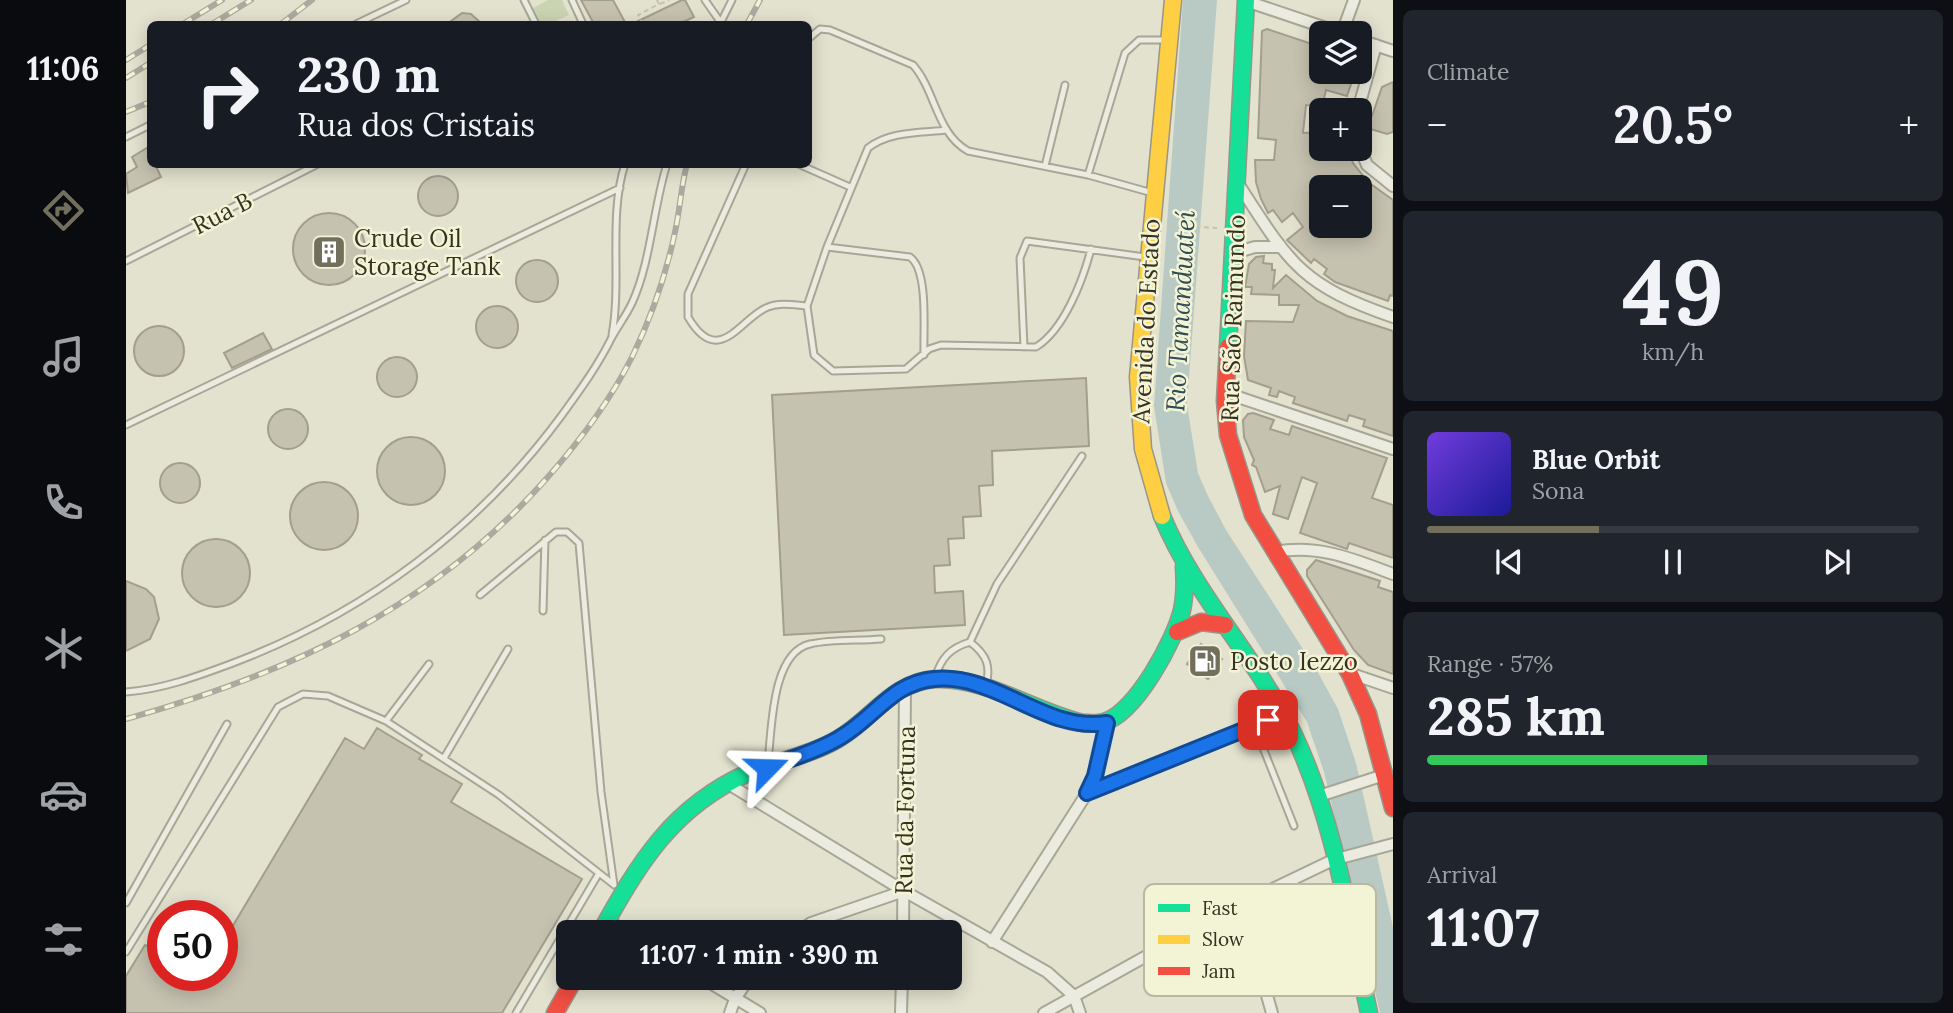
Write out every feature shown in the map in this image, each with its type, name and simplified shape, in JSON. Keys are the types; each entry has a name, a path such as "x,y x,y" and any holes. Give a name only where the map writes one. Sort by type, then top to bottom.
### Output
{"main road":[{"name":"Avenida do Estado","path":"1173,0 1138,377 1139,434 1150,484 1183,562 1282,714 1322,795 1343,884"},
{"name":"Rua São Raimundo","path":"1246,1 1226,393 1228,435 1253,515 1350,674 1368,714 1390,774 1393,808"},
{"path":"606,920 619,888 671,825 698,800 727,783 837,740 853,730 893,693 905,687 935,679 953,678 986,686 1072,723 1089,726 1107,723 1132,703 1177,632 1185,599 1183,562"},
{"path":"1177,632 1201,622 1225,625"},
{"path":"555,1013 568,990"}],"street":[{"path":"1346,21 1354,0"},
{"path":"1246,1 1309,22"},
{"path":"1372,44 1393,51"},
{"path":"1361,98 1376,45"},
{"path":"1365,161 1393,187"},
{"path":"1238,184 1279,247 1317,285 1357,305 1393,317"},
{"path":"1234,253 1255,247 1279,247"},
{"path":"1226,393 1393,449"},
{"path":"1275,552 1303,548 1331,552 1393,573"},
{"path":"1350,674 1393,688"},
{"name":"Rua da Fortuna","path":"903,920 905,687"},
{"path":"1087,793 1282,714"},
{"path":"992,942 1087,793 1095,776 1107,723"},
{"path":"1322,795 1390,774"},
{"path":"727,783 904,891 1047,972 1074,996 1080,1013"},
{"path":"1284,884 1338,858 1393,844"},
{"path":"820,920 904,891"},
{"path":"1044,1013 1144,957"},
{"path":"721,990 760,1013"},
{"path":"730,1013 741,990"},
{"path":"901,1013 902,990"},
{"path":"1267,996 1272,1013"}],"lane":[{"path":"362,21 406,0"},
{"path":"524,0 534,21"},
{"path":"572,0 582,21"},
{"path":"705,0 718,21"},
{"path":"722,21 732,0"},
{"path":"812,36 820,29 830,30 906,60 919,71 947,130 957,144 968,151 1088,175 1154,192"},
{"path":"1088,175 1125,53 1139,40 1169,41"},
{"path":"1045,166 1065,85"},
{"path":"126,137 147,126"},
{"path":"947,130 878,141 869,148 850,187 807,306 814,355 833,371 906,369 941,345 1024,347 1043,342 1079,289 1091,249"},
{"name":"Rua B","path":"126,261 310,168"},
{"path":"611,338 616,311 620,188 624,168"},
{"path":"126,692 182,682 267,650 320,626 428,555 522,466 594,371 633,301 666,168"},
{"path":"744,168 688,294 688,317 703,334 718,339 733,336 762,310 772,305 807,306"},
{"path":"807,168 850,187"},
{"path":"126,425 620,188"},
{"path":"1024,347 1020,258 1023,244 1035,240 1148,258"},
{"path":"827,247 903,254 915,260 922,280 924,355"},
{"path":"935,679 940,662 947,654 957,646 970,642 997,584 1082,456"},
{"path":"480,595 555,532 567,532 579,543 601,792 619,888"},
{"path":"543,611 545,540"},
{"path":"767,768 780,676 789,658 808,645 881,639"},
{"path":"970,642 982,650 988,662 986,686"},
{"path":"444,758 508,649"},
{"path":"386,720 429,664"},
{"path":"126,952 278,707 303,694 328,696 386,720 533,820 619,888"},
{"path":"126,903 227,724"},
{"path":"1254,725 1294,826"},
{"path":"516,1013 599,873"}],"path":[{"path":"657,0 659,4"},
{"path":"641,21 638,15 669,0"},
{"path":"1166,225 1208,228"}],"green space":[{"path":"548,0 562,0 569,15 556,21 540,21 533,8"}],"water":[{"name":"Rio Tamanduateí","path":"1183,0 1217,0 1187,405 1198,473 1226,530 1316,669 1338,709 1356,763 1393,927 1393,1013 1380,1013 1376,996 1376,884 1350,884 1324,772 1307,722 1178,511 1166,483 1154,406"}],"building":[{"path":"581,0 613,0 624,21 592,21"},
{"path":"682,0 685,0 694,17 685,21 638,21"},
{"path":"462,13 471,14 479,21 451,21"},
{"path":"1267,29 1309,43 1309,84 1351,84 1347,96 1326,90 1324,98 1309,98 1309,105 1306,105 1303,133 1309,133 1309,161 1352,161 1362,175 1309,175 1309,238 1372,238 1372,185 1393,200 1393,296 1390,295 1388,301 1335,282 1324,274 1327,269 1314,259 1311,263 1287,240 1303,227 1293,213 1282,222 1273,210 1268,213 1256,182 1255,160 1274,160 1276,140 1258,138 1262,31"},
{"path":"1393,82 1393,132 1387,134 1372,129 1372,116 1382,87"},
{"path":"147,148 147,168 157,168 161,177 128,193 126,174 137,167 132,157"},
{"path":"438,176 446,177 452,182 457,188 457,204 452,210 446,215 438,216 430,215 424,210 419,204 418,196 419,188 424,182 430,177"},
{"name":"Crude Oil Storage Tank","path":"336,213 355,223 363,235 363,263 355,275 343,283 322,285 303,275 295,263 293,242 303,223 315,215"},
{"path":"1264,256 1263,263 1272,264 1272,270 1275,270 1273,288 1286,275 1317,301 1347,316 1393,331 1393,436 1363,426 1365,420 1349,415 1347,421 1293,403 1295,397 1279,391 1277,397 1269,395 1271,388 1248,380 1244,356 1246,321 1293,322 1299,305 1279,305 1279,295 1251,294 1252,287 1245,287 1249,264 1256,257"},
{"path":"537,260 552,266 558,281 552,296 537,302 522,296 516,281 522,266"},
{"path":"497,306 512,312 518,327 512,342 497,348 482,342 476,327 482,312"},
{"path":"159,326 177,333 184,351 177,369 159,376 141,369 134,351 141,333"},
{"path":"263,333 272,349 232,368 224,353"},
{"path":"397,357 405,358 411,363 416,369 416,385 411,391 405,396 397,397 389,396 383,391 378,385 377,377 378,369 383,363 389,358"},
{"path":"1086,378 1089,446 992,451 993,485 979,486 981,516 963,517 964,538 948,539 950,565 934,566 935,593 963,591 965,625 784,635 772,395"},
{"path":"288,409 296,410 302,415 307,421 307,437 302,443 296,448 288,449 280,448 274,443 269,437 268,429 269,421 274,415 280,410"},
{"path":"1253,413 1274,420 1270,429 1289,435 1292,426 1387,458 1372,498 1393,505 1393,558 1349,543 1347,549 1300,533 1317,483 1302,477 1288,519 1273,514 1280,486 1265,492 1256,467 1252,465 1254,460 1244,437 1243,420"},
{"path":"411,437 424,439 435,447 443,458 443,484 435,495 424,503 411,505 398,503 387,495 379,484 377,471 379,458 387,447 398,439"},
{"path":"180,463 188,464 194,469 199,475 199,491 194,497 188,502 180,503 172,502 166,497 161,491 160,483 161,475 166,469 172,464"},
{"path":"324,482 337,484 348,492 356,503 356,529 348,540 337,548 324,550 311,548 300,540 292,529 290,516 292,503 300,492 311,484"},
{"path":"216,539 229,541 240,549 248,560 248,586 240,597 229,605 216,607 203,605 192,597 184,586 182,573 184,560 192,549 203,541"},
{"path":"1316,560 1380,581 1378,587 1393,592 1393,674 1368,665 1354,650 1307,576 1307,570"},
{"path":"126,581 146,589 154,597 159,619 150,639 126,651"},
{"name":"Posto Iezzo","path":"1201,644 1222,659 1208,679 1187,664"},
{"path":"377,728 422,755 419,759 462,784 451,802 582,879 502,1013 126,1013 126,976 145,945 147,991 238,991 238,917 345,738 364,749"}],"railway":[{"path":"188,21 222,0"},
{"path":"217,21 251,0"},
{"path":"285,21 312,0"},
{"path":"749,21 760,0"},
{"path":"126,60 147,47"},
{"path":"126,78 147,65"},
{"path":"126,112 147,103"},
{"path":"126,719 245,680 301,657 355,630 456,564 503,524 547,478 582,435 604,405 632,357 652,312 667,264 686,168"}],"traffic: fast":[{"path":"1228,347 1246,0"},
{"path":"1162,516 1191,573 1262,680 1294,735 1320,802 1342,884"},
{"path":"608,920 629,883 660,840 698,802 748,773 838,739 895,694 921,681 936,679 973,683 1083,723 1102,723 1116,716 1140,691 1171,639 1183,605 1184,567"},
{"path":"1365,996 1369,1013"}],"traffic: slow":[{"path":"1162,516 1143,449 1138,377 1173,0"}],"traffic: jam":[{"path":"1228,347 1225,401 1228,435 1253,515 1350,674 1368,714 1393,808"},
{"path":"1177,632 1201,622 1225,625"},
{"path":"555,1013 568,990"}],"place":[{"name":"Crude Oil Storage Tank","path":"329,252"},
{"name":"Posto Iezzo","path":"1205,661"}],"route":[{"path":"767,768 837,740 853,730 893,693 918,682 935,679 953,678 986,686 1072,723 1089,726 1107,723 1101,757 1087,793 1268,720"}]}
